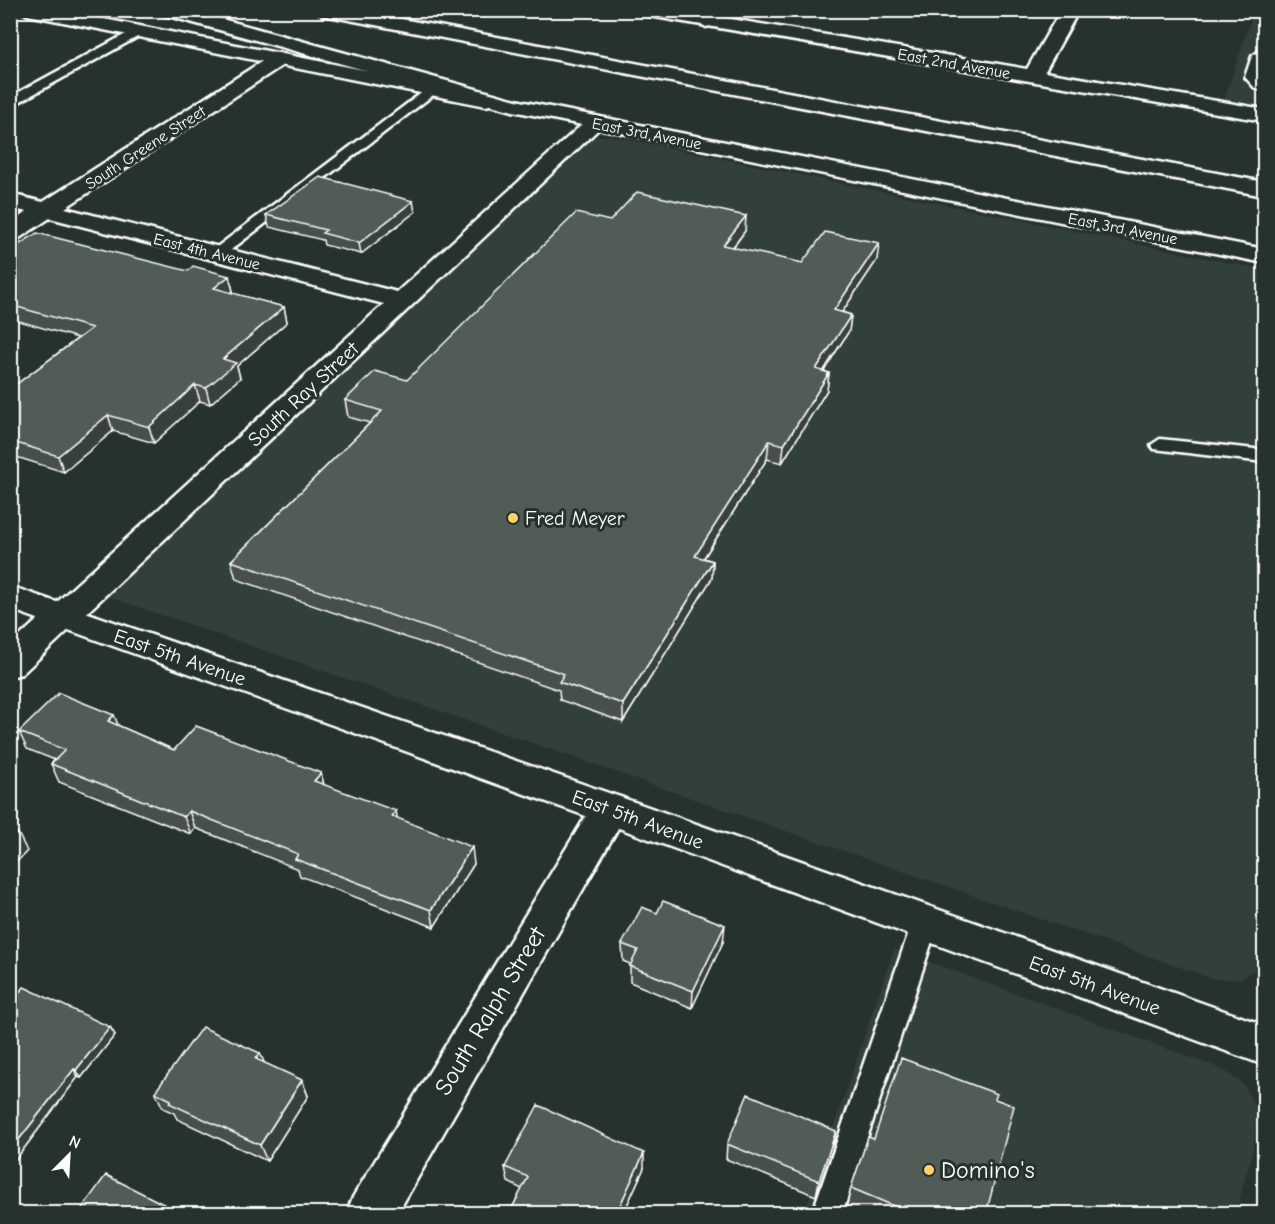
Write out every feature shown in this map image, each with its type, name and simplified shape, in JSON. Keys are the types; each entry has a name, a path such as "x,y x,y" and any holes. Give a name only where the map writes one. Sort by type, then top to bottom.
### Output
{"main road":[{"name":"East 3rd Avenue","path":"28,10 1264,256"},
{"path":"167,10 520,107"},
{"path":"323,10 1264,189"},
{"path":"422,10 724,66"},
{"name":"East 2nd Avenue","path":"643,10 711,16 1033,76 1264,115"},
{"path":"1033,76 1070,10"},
{"name":"South Greene Street","path":"10,234 279,59"},
{"name":"South Ray Street","path":"10,666 596,123"},
{"name":"East 4th Avenue","path":"10,201 404,301"},
{"name":"East 5th Avenue","path":"10,597 610,809 1264,1046"},
{"name":"South Ralph Street","path":"370,1214 610,809"}],"lane":[{"path":"10,103 137,32"},
{"path":"1264,57 1258,56 1251,77 1259,85 1264,86"},
{"path":"218,254 432,89"},
{"path":"1160,445 1264,456"},
{"path":"827,1214 925,923"}],"shaded area":[{"path":"1252,17 1264,19 1264,106 1224,100"},
{"path":"612,136 1264,270 1264,956 1259,968 1240,979 1214,979 107,596 589,139"},
{"path":"894,949 1222,1069 1244,1085 1257,1111 1254,1145 1236,1213 804,1214"}],"building":[{"path":"320,177 413,201 359,243 322,233 326,230 266,215"},
{"name":"Fred Meyer","path":"637,192 746,216 723,245 802,263 825,232 879,243 834,310 851,315 816,369 829,373 784,445 769,441 695,556 713,561 623,704 559,682 564,674 231,561 382,411 345,400 375,371 407,380 576,213 610,221"},
{"path":"37,233 188,271 193,266 229,276 214,288 284,307 223,359 236,363 206,388 195,385 149,427 108,415 58,456 10,441 10,389 92,328 10,305 10,250"},
{"path":"59,693 114,715 108,721 174,750 196,726 321,773 314,781 396,811 392,816 472,847 431,910 295,859 298,854 189,811 184,817 51,764 65,750 19,732"},
{"path":"10,830 18,833 10,841"},
{"path":"663,901 725,925 693,991 630,966 638,950 622,944 642,907 657,913"},
{"path":"24,987 110,1027 10,1151 10,1004"},
{"path":"202,1027 260,1053 256,1059 302,1080 260,1145 169,1103 171,1100 155,1092"},
{"name":"Domino's","path":"901,1058 997,1094 995,1099 1014,1106 986,1214 913,1214 851,1188 868,1137 874,1139"},
{"path":"748,1094 836,1131 819,1181 727,1144"},
{"path":"538,1105 644,1153 616,1214 509,1214 528,1177 505,1167"},
{"path":"106,1175 183,1214 78,1214"}],"place":[{"name":"Fred Meyer","path":"513,518"},
{"name":"Domino's","path":"929,1170"}]}
